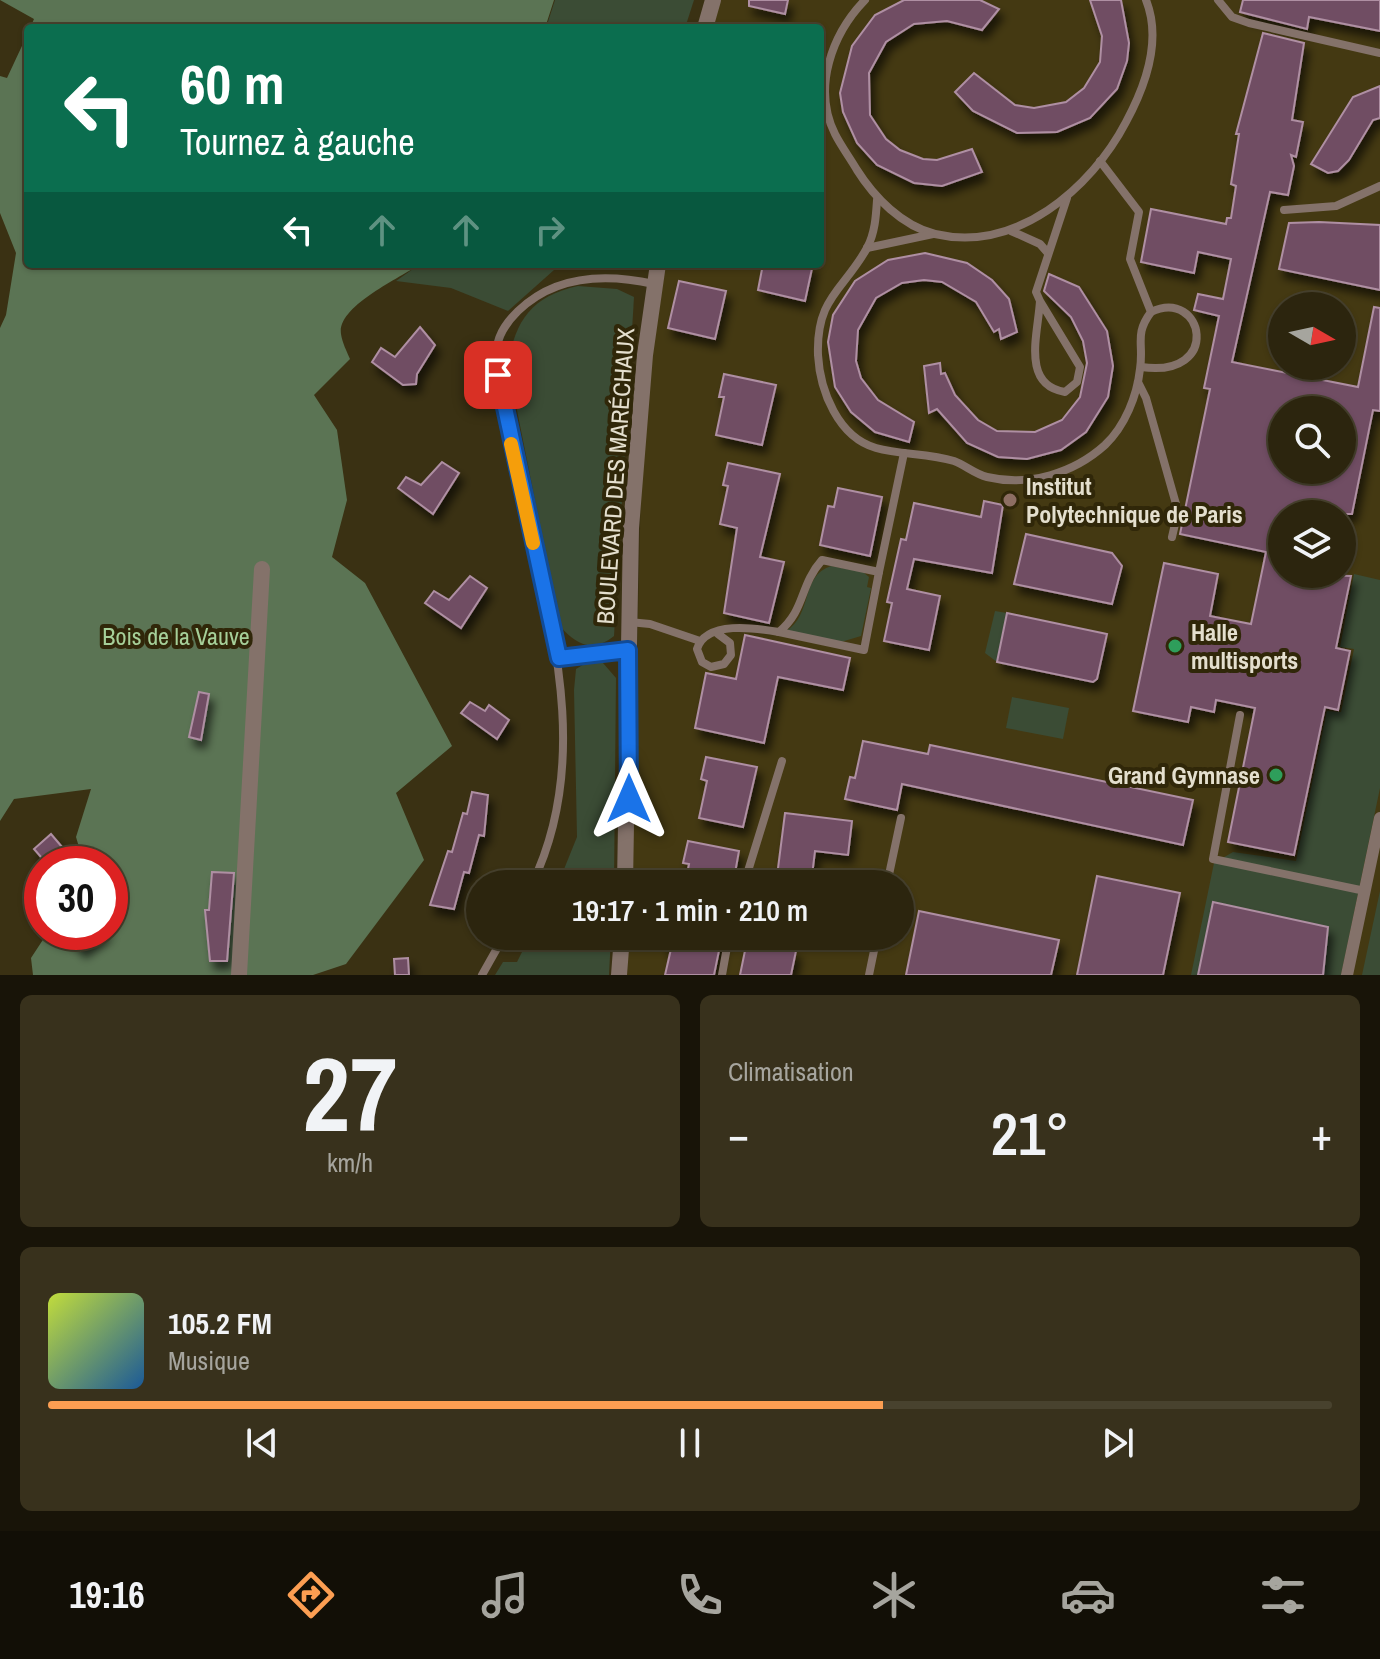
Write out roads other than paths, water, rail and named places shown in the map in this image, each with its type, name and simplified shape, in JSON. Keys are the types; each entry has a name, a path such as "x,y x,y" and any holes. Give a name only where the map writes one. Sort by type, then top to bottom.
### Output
{"street":[{"path":"706,24 713,0"},
{"name":"BOULEVARD DES MARÉCHAUX","path":"625,870 628,622 636,445 657,268"},
{"path":"239,975 262,569"},
{"path":"1347,975 1380,818"},
{"path":"619,975 621,950"}],"lane":[{"path":"865,0 836,40 826,87 834,132 877,200 933,234"},
{"path":"1218,0 1232,17 1249,23 1380,53"},
{"path":"867,248 933,234 970,237 1011,231 1067,197 1119,136 1141,92 1151,49 1147,1"},
{"path":"1100,161 1139,212 1130,259 1151,312"},
{"path":"1284,210 1336,206 1380,186"},
{"path":"1040,301 1035,370 1040,382 1051,390 1065,392 1077,382 1080,367 1036,292 1067,197"},
{"path":"877,200 875,225 867,248 828,300 818,355 822,381 839,421 872,447 954,461 986,476 1029,479 1053,475 1078,466 1108,442 1132,402 1141,367 1140,327 1151,312 1164,306 1178,308 1192,318 1199,337 1193,354 1181,365 1162,370 1141,367"},
{"path":"1011,231 1040,244 1047,252"},
{"path":"538,870 547,848 556,808 564,746 559,658 516,469 498,375 497,345 505,324 536,293 565,280 654,284"},
{"path":"1138,381 1146,398 1178,511 1172,537"},
{"path":"718,634 727,640 731,648 728,660 720,666 702,662 697,649 700,641 708,635 741,625 864,650 904,453"},
{"path":"779,632 796,618 808,575 822,560 879,572"},
{"path":"628,622 650,624 700,641"},
{"path":"559,658 628,650"},
{"path":"1240,715 1213,859 1365,891"},
{"path":"748,870 782,761"},
{"path":"890,870 901,818"},
{"path":"482,975 496,950"},
{"path":"722,975 726,950"},
{"path":"869,975 874,950"}],"place":[{"name":"Institut Polytechnique de Paris","path":"1010,500"},
{"name":"Halle multisports","path":"1175,646"},
{"name":"Grand Gymnase","path":"1276,775"}],"park label":[{"name":"Bois de la Vauve","path":"176,636"}]}
